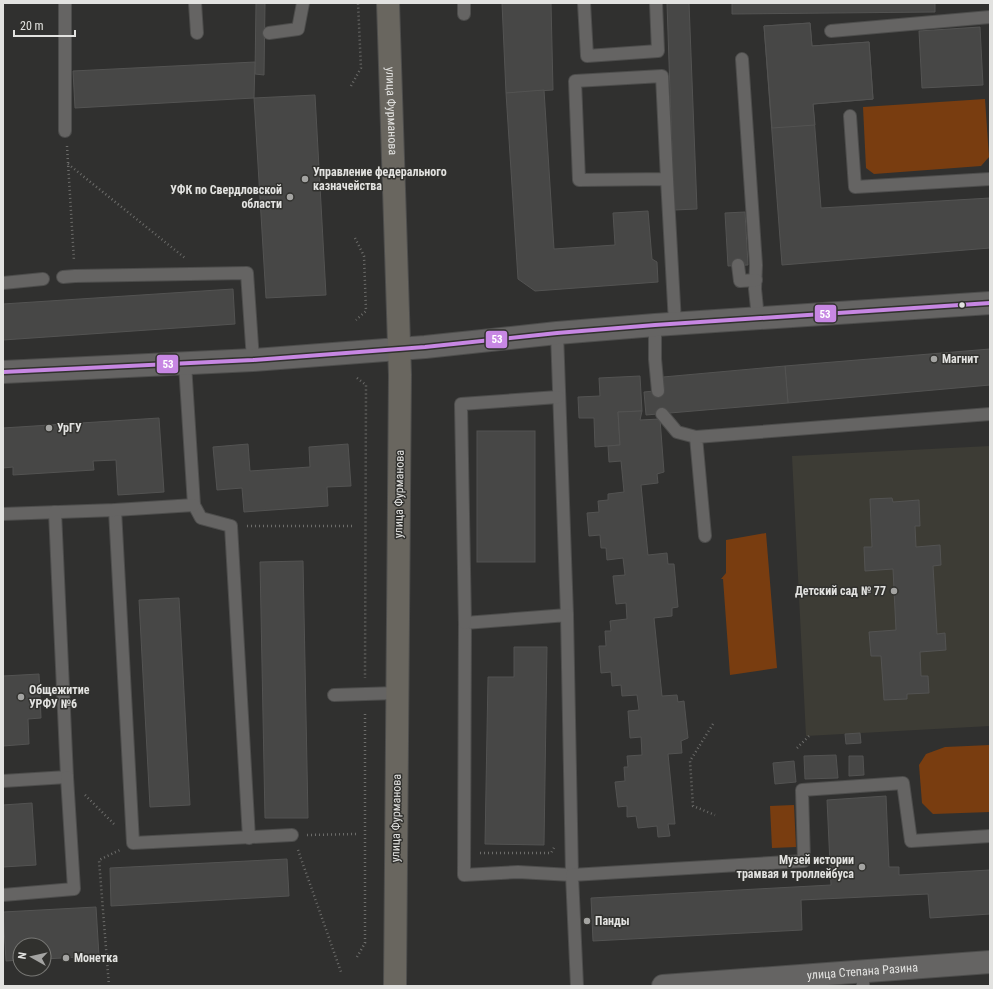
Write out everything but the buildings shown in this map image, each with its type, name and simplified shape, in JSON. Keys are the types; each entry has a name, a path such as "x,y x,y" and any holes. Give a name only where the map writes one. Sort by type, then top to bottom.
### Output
{"main road":[{"name":"улица Фурманова","path":"388,3 400,349 395,986"},
{"path":"3,372 252,360 400,349 556,333 665,324 990,303"},
{"name":"улица Степана Разина","path":"663,986 863,978 990,962"}],"lane":[{"path":"65,3 65,131"},
{"path":"195,3 196,33"},
{"path":"270,33 298,29 303,3"},
{"path":"584,3 586,56 658,51 656,3"},
{"path":"831,31 990,17"},
{"path":"742,59 758,318"},
{"path":"658,391 655,359 665,324 667,179 662,76 576,81 579,180 667,179"},
{"path":"850,116 855,187 990,179"},
{"path":"738,265 740,281 756,280"},
{"path":"69,276 247,273 252,360"},
{"path":"3,283 43,280"},
{"path":"556,333 567,615 572,875 577,986"},
{"path":"185,364 194,505 200,518 231,526 249,838"},
{"path":"558,397 461,404 465,624 464,875 518,872 572,875 804,861 802,790 903,783 910,841 990,836"},
{"path":"662,414 677,432 696,437 990,414"},
{"path":"696,437 705,536"},
{"path":"3,514 115,510 194,505"},
{"path":"115,510 133,844 292,835"},
{"path":"3,895 74,889 67,778 55,512"},
{"path":"465,624 567,615"},
{"path":"334,695 397,693"},
{"path":"3,781 67,778"}],"path":[{"path":"351,86 361,68 358,3"},
{"path":"65,131 68,164 69,276"},
{"path":"68,164 205,274"},
{"path":"355,238 364,256 366,311 356,320"},
{"path":"357,378 366,385 365,943 357,957"},
{"path":"231,526 352,526"},
{"path":"713,724 690,760 693,806 715,815"},
{"path":"797,748 809,736"},
{"path":"67,778 133,844 99,860 109,986"},
{"path":"341,972 292,835 357,834"},
{"path":"464,851 477,853 551,853 557,843"}],"shaded area":[{"path":"985,99 989,157 981,166 874,174 866,168 863,107"},
{"name":"Детский сад № 77","path":"990,446 990,726 806,736 792,456"},
{"path":"766,533 777,668 730,675 723,579 721,579 726,573 726,540"},
{"path":"990,745 990,812 933,814 922,803 919,765 926,754 945,747"},
{"path":"794,805 796,847 772,848 770,806"}],"transit line":[{"name":"53","path":"3,372 253,360 425,347 557,333 655,325 990,303"}],"place":[{"name":"Управление федерального казначейства","path":"305,179"},
{"name":"УФК по Свердловской области","path":"290,197"},
{"name":"Магнит","path":"934,359"},
{"name":"УрГУ","path":"49,428"},
{"name":"Детский сад № 77","path":"894,591"},
{"name":"Общежитие УРФУ №6","path":"21,697"},
{"name":"Музей истории трамвая и троллейбуса","path":"862,867"},
{"name":"Панды","path":"587,921"},
{"name":"Монетка","path":"66,958"}]}
